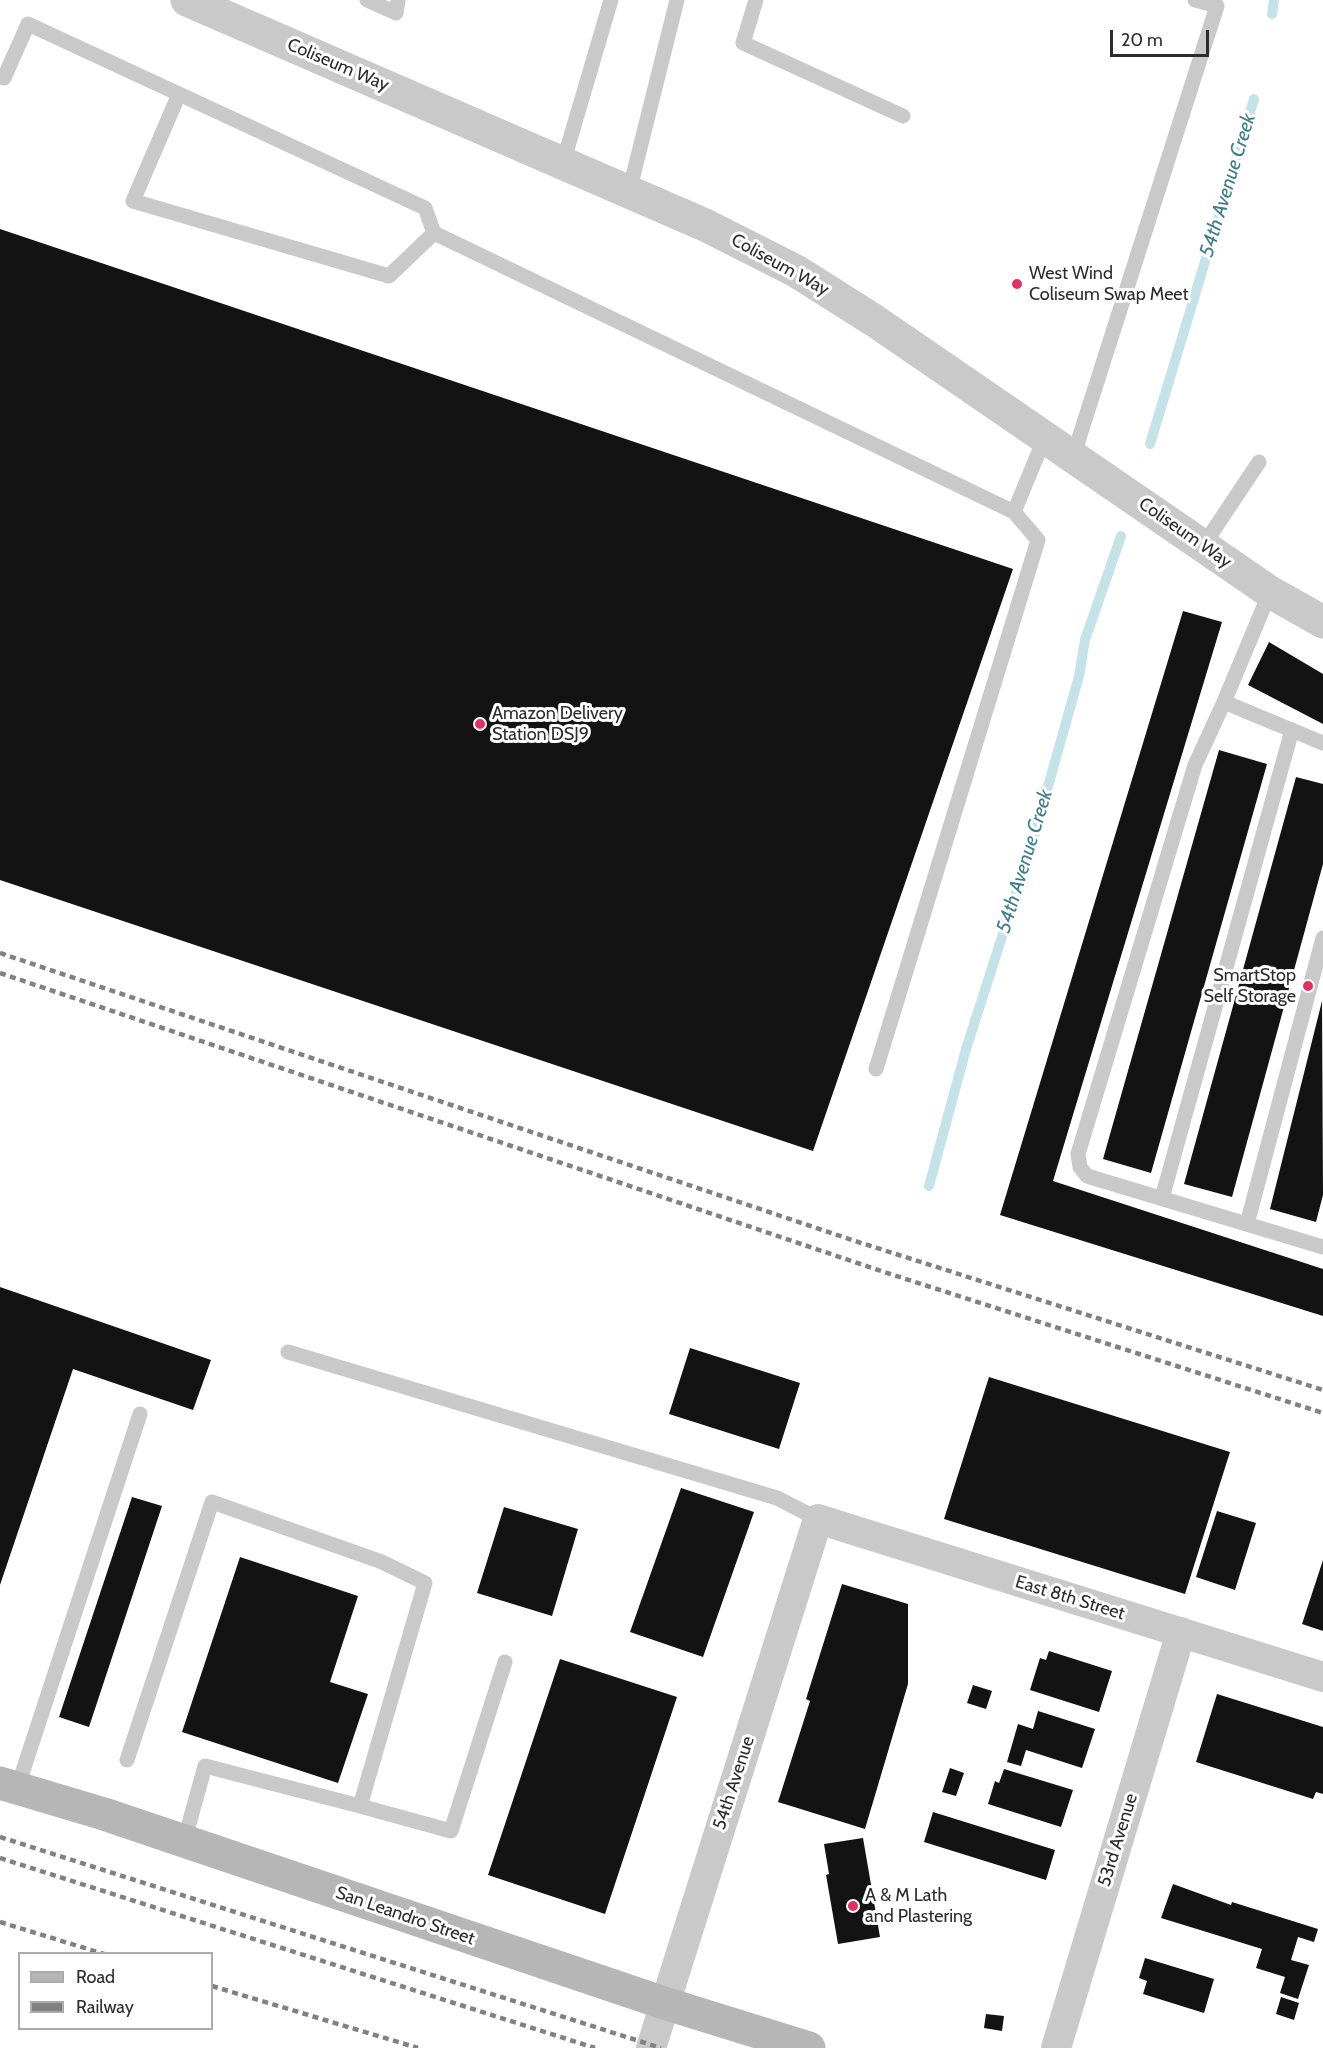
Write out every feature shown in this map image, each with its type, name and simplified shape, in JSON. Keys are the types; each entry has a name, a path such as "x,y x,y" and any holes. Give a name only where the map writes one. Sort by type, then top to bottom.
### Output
{"main road":[{"name":"San Leandro Street","path":"8,1786 184,1842 664,2003 809,2048"}],"street":[{"name":"Coliseum Way","path":"187,0 705,225 796,271 875,321 1269,592 1323,622"},
{"name":"East 8th Street","path":"818,1519 1323,1677"},
{"name":"54th Avenue","path":"651,2048 818,1519"},
{"name":"53rd Avenue","path":"1056,2048 1181,1632"}],"lane":[{"path":"367,0 396,13 398,0"},
{"path":"563,163 611,0"},
{"path":"629,192 677,0"},
{"path":"756,0 743,43 903,116"},
{"path":"1073,457 1217,6 1195,0"},
{"path":"0,76 4,78 28,24 425,208 434,233 1014,512 1038,540 876,1069"},
{"path":"179,94 132,201 389,276 434,233"},
{"path":"1014,512 1045,438"},
{"path":"1203,546 1259,462"},
{"path":"1269,592 1196,765 1078,1154 1080,1167 1087,1176 1323,1247"},
{"path":"1224,702 1323,743"},
{"path":"1162,1198 1292,730"},
{"path":"1247,1224 1323,938"},
{"path":"288,1352 777,1498 818,1519"},
{"path":"8,1786 140,1414"},
{"path":"127,1760 212,1502 382,1562 425,1583 360,1806"},
{"path":"184,1842 205,1766 451,1831 505,1662"}],"building":[{"name":"Amazon Delivery Station DSJ9","path":"0,229 1013,569 813,1151 0,880"},
{"path":"1183,611 1222,622 1053,1181 1323,1269 1323,1316 1000,1215"},
{"path":"1269,642 1323,674 1323,724 1248,685"},
{"path":"1219,750 1267,764 1151,1173 1103,1159"},
{"path":"1296,777 1323,784 1323,864 1232,1197 1184,1184"},
{"path":"1322,1001 1323,1195 1316,1222 1270,1209"},
{"path":"0,1287 211,1360 193,1410 73,1369 0,1585"},
{"path":"690,1348 800,1383 779,1449 669,1414"},
{"path":"989,1377 1230,1452 1185,1594 944,1519"},
{"path":"681,1488 754,1512 703,1657 630,1632"},
{"path":"132,1497 162,1506 89,1727 59,1717"},
{"path":"504,1507 578,1529 552,1616 477,1593"},
{"path":"1217,1511 1256,1523 1235,1590 1196,1577"},
{"path":"240,1557 358,1596 330,1682 368,1694 338,1783 182,1732"},
{"path":"1323,1560 1323,1631 1302,1624"},
{"path":"842,1584 908,1604 908,1684 865,1829 778,1802 810,1701 806,1699"},
{"path":"1049,1651 1112,1671 1099,1712 1030,1690 1040,1658 1046,1660"},
{"path":"560,1659 677,1697 605,1914 488,1875"},
{"path":"973,1685 992,1691 986,1709 967,1703"},
{"path":"1217,1694 1323,1727 1323,1794 1316,1792 1313,1799 1196,1762"},
{"path":"1038,1711 1095,1729 1082,1768 1026,1750 1021,1766 1007,1762 1018,1724 1033,1729"},
{"path":"950,1768 964,1773 956,1796 942,1792"},
{"path":"1004,1769 1073,1790 1061,1827 988,1804 995,1781 999,1783"},
{"path":"933,1812 1055,1850 1046,1880 924,1842"},
{"name":"A & M Lath and Plastering","path":"863,1838 880,1937 838,1944 826,1875 829,1874 824,1844"},
{"path":"1173,1884 1231,1905 1232,1902 1318,1929 1314,1942 1298,1937 1291,1960 1309,1965 1298,1999 1280,1993 1285,1977 1256,1968 1262,1949 1161,1918"},
{"path":"1145,1958 1214,1979 1204,2013 1143,1994 1147,1981 1139,1978"},
{"path":"1281,1997 1299,2003 1294,2020 1276,2014"},
{"path":"986,2014 1004,2016 1002,2031 984,2028"}],"waterway":[{"name":"54th Avenue Creek","path":"1272,14 1274,0"},
{"name":"54th Avenue Creek","path":"1150,444 1254,99"},
{"name":"54th Avenue Creek","path":"929,1186 966,1049 1033,840 1079,676 1085,640 1121,536"}],"railway":[{"path":"0,953 855,1241 1323,1390"},
{"path":"0,973 884,1272 1323,1413"},
{"path":"0,1837 661,2048"},
{"path":"0,1858 595,2048"},
{"path":"0,1922 98,1952"},
{"path":"213,1986 418,2048"}],"place":[{"name":"West Wind Coliseum Swap Meet","path":"1017,284"},
{"name":"Amazon Delivery Station DSJ9","path":"480,724"},
{"name":"SmartStop Self Storage","path":"1308,986"},
{"name":"A & M Lath and Plastering","path":"853,1906"}]}
